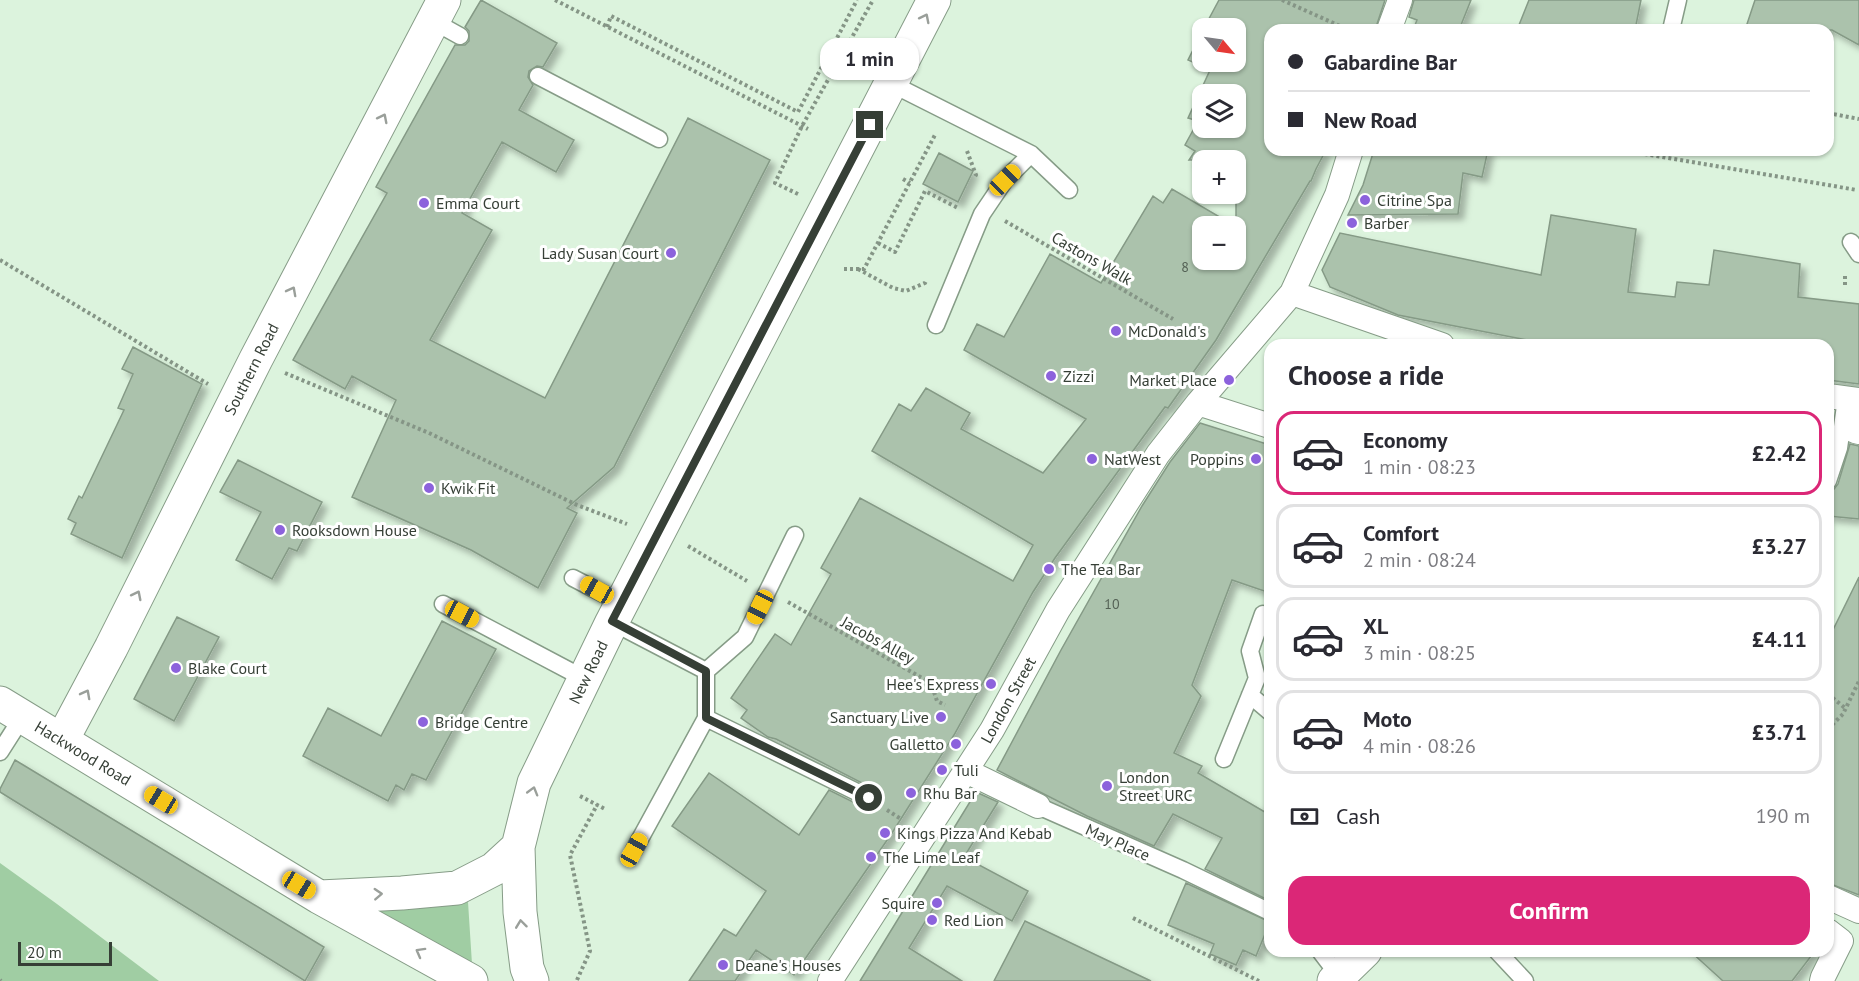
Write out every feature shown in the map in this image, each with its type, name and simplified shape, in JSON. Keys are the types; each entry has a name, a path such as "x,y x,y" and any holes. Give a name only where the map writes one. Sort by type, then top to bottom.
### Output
{"street":[{"name":"New Road","path":"532,981 527,968 520,912 518,847 534,783 618,613 934,0"},
{"path":"1391,24 1400,0"},
{"name":"Southern Road","path":"62,740 111,648 251,369 446,19"},
{"path":"1264,425 1191,411 1292,293 1337,195 1349,156"},
{"path":"1292,293 1425,339"},
{"path":"1848,399 1855,432 1859,432"},
{"name":"London Street","path":"830,981 992,730 1058,610 1158,454 1191,411"},
{"name":"Hackwood Road","path":"11,710 319,897 471,981"},
{"name":"May Place","path":"966,771 1038,806"},
{"path":"319,897 457,888 494,869 518,847"},
{"path":"1834,900 1859,911"},
{"path":"1331,969 1354,957"},
{"path":"1822,981 1829,957"}],"lane":[{"path":"1672,24 1678,0"},
{"path":"538,76 659,139"},
{"path":"892,84 1031,154 1069,190"},
{"path":"936,325 982,214 1005,180 1031,154"},
{"path":"1834,463 1848,399"},
{"path":"634,850 706,718 706,671 745,637 795,535"},
{"path":"573,578 618,613 706,671"},
{"path":"443,604 585,679"},
{"path":"1224,759 1257,678 1250,651 1263,614"},
{"path":"1250,695 1264,706"},
{"path":"0,752 11,710"},
{"path":"706,718 869,798"},
{"name":"May Place","path":"1038,806 1183,870 1264,909"},
{"path":"1503,957 1525,981"}],"path":[{"path":"555,0 808,129"},
{"path":"607,27 611,16 798,112 857,0"},
{"path":"799,195 775,183 802,126 873,0"},
{"path":"1282,0 1336,24"},
{"path":"1834,114 1859,119"},
{"path":"844,269 864,268 937,130 945,134"},
{"path":"962,146 969,153 976,175 972,183"},
{"path":"1656,156 1857,190"},
{"path":"903,179 910,183"},
{"path":"878,243 895,252 925,191 961,209 963,200"},
{"name":"Castons Walk","path":"998,218 1173,319"},
{"path":"0,260 209,384"},
{"path":"858,269 893,288 906,291 925,283 930,273"},
{"path":"279,370 429,433 577,505 630,525"},
{"name":"Jacobs Alley","path":"682,543 931,683 937,701 945,705"},
{"path":"1834,723 1842,714 1859,681"},
{"path":"1834,699 1845,708"},
{"path":"580,796 605,809"},
{"path":"869,798 925,836"},
{"path":"577,980 590,951 570,855 597,805"},
{"path":"1133,918 1259,981"}],"green space":[{"path":"0,863 57,904 159,981 0,981"},
{"path":"468,902 472,964 366,908 428,908"}],"building":[{"path":"481,0 557,43 543,67 537,66 529,71 528,77 533,85 519,110 574,140 556,172 502,142 462,213 492,230 430,340 545,398 688,118 770,160 614,467 567,508 577,513 538,588 471,550 352,497 396,400 352,376 345,389 293,360 387,193 376,187 455,45 465,45 469,41 469,31 465,27"},
{"path":"1219,0 1385,0 1377,24 1264,24 1264,156 1323,156 1311,181 1216,340 1055,558 1033,592 954,735 892,833 794,975 756,950 735,981 689,981 724,929 736,936 766,891 672,826 709,773 799,835 829,790 865,808 874,807 879,802 878,793 874,789 768,737 741,718 747,710 731,698 775,634 791,645 831,574 821,568 860,498 1013,581 1033,545 872,451 899,404 911,411 926,388 970,413 961,429 1043,473 1086,419 964,350 977,324 1004,337 1050,254 1101,283 1153,196 1163,203 1172,189 1192,201 1192,204 1198,204 1218,216 1192,216 1192,270 1246,270 1246,216 1236,216 1236,204 1246,204 1246,150 1193,150 1185,145 1192,132 1192,138 1246,138 1246,84 1204,84 1209,72 1246,72 1246,18 1209,18"},
{"path":"1414,0 1471,0 1461,24 1415,24 1417,20 1409,17"},
{"path":"1529,0 1641,0 1636,24 1519,24"},
{"path":"1755,0 1859,0 1859,45 1834,31 1834,24 1747,24"},
{"path":"939,153 973,171 958,202 923,184"},
{"path":"1372,156 1487,156 1482,177 1463,173 1458,214 1348,215 1363,185"},
{"path":"1551,215 1636,229 1628,292 1675,297 1677,282 1709,285 1714,250 1800,264 1798,297 1859,304 1859,384 1834,381 1834,339 1522,339 1398,315 1330,287 1322,270 1340,233 1541,275"},
{"path":"133,347 202,384 122,558 71,534 76,523 68,519 79,496 82,498 124,410 118,408 133,374 122,369"},
{"path":"1200,423 1264,443 1264,591 1232,580 1192,685 1201,696 1174,753 1202,766 1198,773 1264,812 1264,898 1205,869 1222,838 1173,814 1154,846 1087,816 997,770 1061,650 1142,506 1170,462"},
{"path":"1850,444 1859,446 1859,519 1834,517 1834,489 1838,484"},
{"name":"Rooksdown House","path":"238,460 322,502 297,551 289,548 272,579 236,560 261,512 220,492"},
{"path":"1859,577 1859,895 1834,885 1834,628"},
{"name":"Blake Court","path":"177,617 219,637 174,721 134,699"},
{"name":"Bridge Centre","path":"442,621 496,649 426,780 412,774 404,790 396,785 388,801 303,756 328,708 381,736"},
{"path":"15,760 324,947 305,981 0,792"},
{"path":"976,792 998,802 964,857 1028,891 1012,921 947,886 909,948 962,981 860,981"},
{"path":"1186,883 1264,919 1264,937 1256,956 1243,950 1236,965 1210,954 1214,944 1168,925"},
{"path":"1025,921 1096,955 1151,981 994,981"},
{"path":"1697,957 1810,957 1792,981 1723,981"}],"place":[{"name":"Citrine Spa","path":"1365,200"},
{"name":"Emma Court","path":"424,203"},
{"name":"Barber","path":"1352,223"},
{"name":"Lady Susan Court","path":"671,253"},
{"name":"McDonald's","path":"1116,331"},
{"name":"Zizzi","path":"1051,376"},
{"name":"Market Place","path":"1229,380"},
{"name":"NatWest","path":"1092,459"},
{"name":"Poppins","path":"1256,459"},
{"name":"Kwik Fit","path":"429,488"},
{"name":"Rooksdown House","path":"280,530"},
{"name":"The Tea Bar","path":"1049,569"},
{"name":"Blake Court","path":"176,668"},
{"name":"Hee's Express","path":"991,684"},
{"name":"Sanctuary Live","path":"941,717"},
{"name":"Bridge Centre","path":"423,722"},
{"name":"Galletto","path":"956,744"},
{"name":"Tuli","path":"942,770"},
{"name":"London Street URC","path":"1107,786"},
{"name":"Rhu Bar","path":"911,793"},
{"name":"Kings Pizza And Kebab","path":"885,833"},
{"name":"The Lime Leaf","path":"871,857"},
{"name":"Squire","path":"937,903"},
{"name":"Red Lion","path":"932,920"},
{"name":"Deane's Houses","path":"723,965"}],"route":[{"path":"869,798 706,718 706,671 612,621 623,604 870,125"}]}
